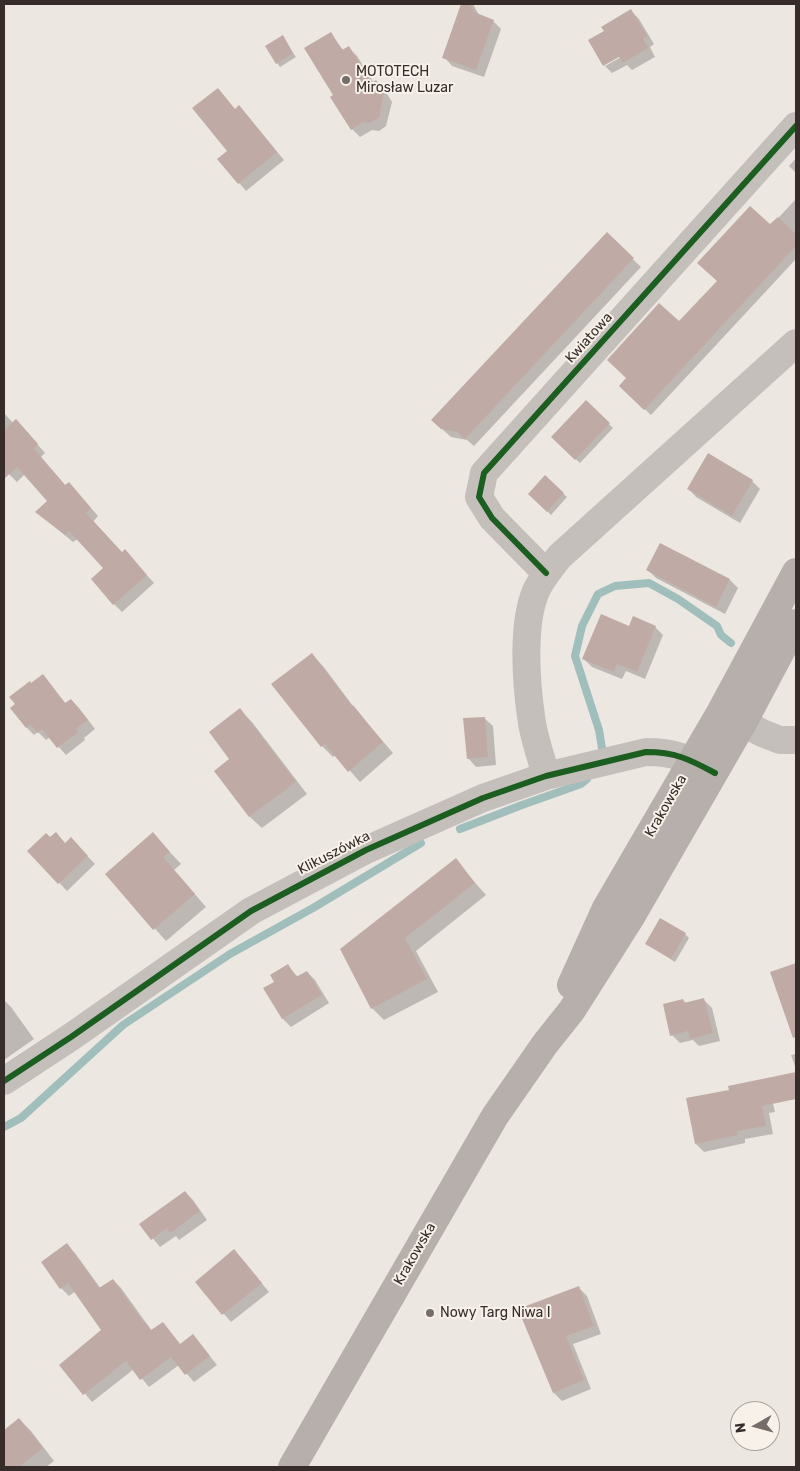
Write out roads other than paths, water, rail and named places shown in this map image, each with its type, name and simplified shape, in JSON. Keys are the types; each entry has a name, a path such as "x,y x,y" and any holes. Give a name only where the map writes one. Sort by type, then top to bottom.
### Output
{"main road":[{"name":"Krakowska","path":"732,717 796,572"},
{"name":"Krakowska","path":"292,1467 495,1116 544,1044 572,1010 631,917 703,766 732,717 796,623"}],"street":[{"name":"Kwiatowa","path":"546,573 492,518 479,497 484,473 796,126"},
{"path":"546,776 531,717 527,639 528,618 533,600 546,573 560,556 796,343"},
{"path":"732,717 780,740 796,740"},
{"name":"Klikuszówka","path":"4,1081 71,1037 251,911 366,850 483,798 546,776 646,752 660,752 684,757 703,766"}],"waterway":[{"name":"Klikuszówka","path":"602,748 599,730 575,656 582,626 598,594 615,586 649,583 678,599 717,626 721,635 731,643"},
{"name":"Klikuszówka","path":"460,829 581,784 587,779"},
{"name":"Klikuszówka","path":"4,1127 21,1118 123,1025 230,954 313,908 421,843"}],"place":[{"name":"MOTOTECH Mirosław Luzar","path":"346,80"},
{"name":"Nowy Targ Niwa I","path":"430,1313"}]}
